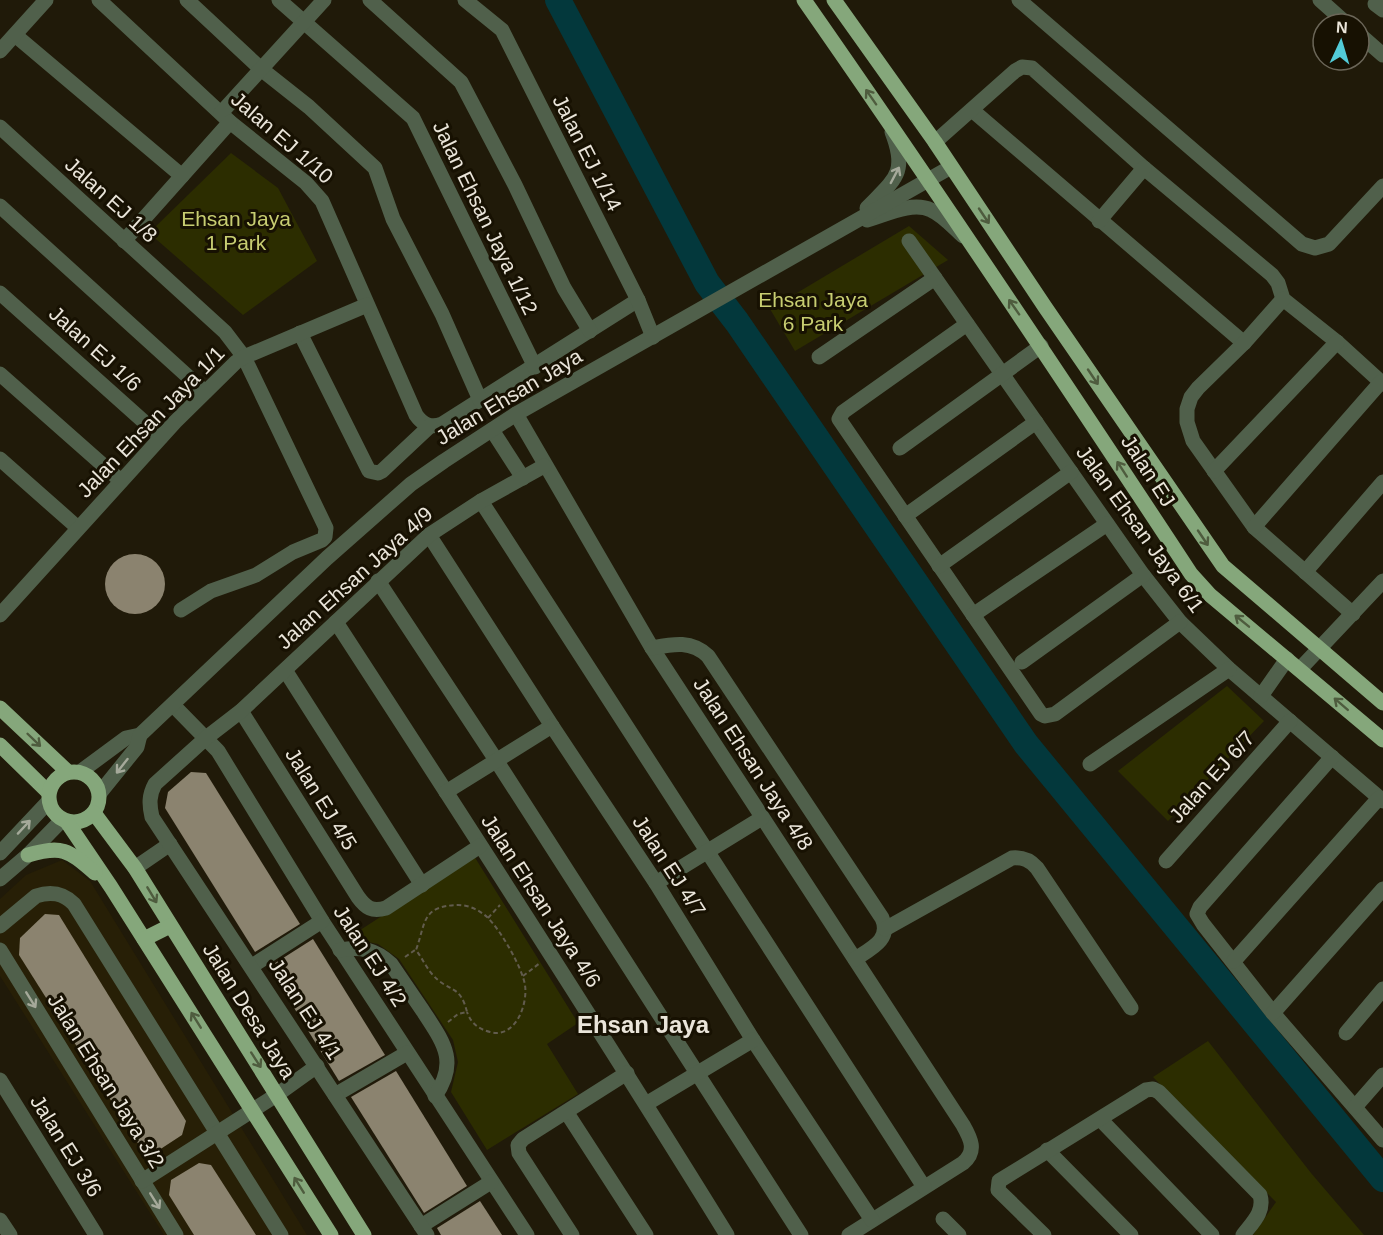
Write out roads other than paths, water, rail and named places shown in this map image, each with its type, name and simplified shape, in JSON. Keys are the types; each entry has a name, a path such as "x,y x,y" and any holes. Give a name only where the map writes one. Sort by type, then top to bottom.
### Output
{"main road":[{"name":"Jalan EJ","path":"804,0 1041,346 1196,580 1210,595 1383,740"},
{"name":"Jalan EJ","path":"834,0 935,142 1223,566 1383,703"},
{"path":"0,708 74,772 93,780 99,794 94,813 85,820 65,821"},
{"path":"0,745 49,797 51,808 65,821 111,886 331,1235"},
{"path":"49,797 57,778 74,772"},
{"name":"Jalan Desa Jaya","path":"94,813 135,868 364,1235"},
{"path":"28,855 52,849 64,851 77,858 111,886"},
{"path":"144,939 170,926"}],"street":[{"path":"0,51 46,0"},
{"name":"Jalan EJ 1/10","path":"99,0 226,118 306,183 322,201 416,415 424,424 436,425"},
{"path":"188,0 261,69 309,107 375,168 393,219 442,314 480,400"},
{"name":"Jalan Ehsan Jaya 1/12","path":"279,0 413,118 535,367"},
{"path":"124,241 182,176 261,69 324,0"},
{"path":"370,0 461,82 515,185 564,288 590,331"},
{"name":"Jalan EJ 1/14","path":"465,0 501,30 638,300 653,338"},
{"path":"1019,0 1302,244 1315,248 1329,244 1383,186"},
{"path":"1320,0 1334,12"},
{"path":"15,35 182,176"},
{"path":"1371,44 1383,55"},
{"path":"935,142 1015,71 1022,67 1036,71 1144,168 1272,276 1278,283 1283,298 1382,383 1254,527"},
{"path":"972,110 1244,343"},
{"path":"856,219 890,184 898,171 900,153 886,118"},
{"name":"Jalan EJ 1/8","path":"0,127 225,332 244,357 326,528 326,537 322,540 292,552 256,575 211,591 181,610"},
{"name":"Jalan Ehsan Jaya","path":"74,772 126,738 140,735 282,600 411,484 516,414 951,167"},
{"path":"1099,220 1144,168"},
{"path":"0,206 205,392"},
{"path":"842,228 907,208 921,207 933,210 966,238"},
{"name":"Jalan Ehsan Jaya 6/1","path":"909,242 1143,575 1180,622 1229,669 1381,800"},
{"path":"819,357 935,278"},
{"name":"Jalan EJ 1/6","path":"0,293 161,437"},
{"path":"1283,298 1244,343 1191,397 1187,409 1187,422 1193,441 1254,527 1353,614"},
{"path":"300,333 369,471 373,473 382,471 436,425 535,367 638,300"},
{"name":"Jalan Ehsan Jaya 1/1","path":"0,615 161,437 205,392 244,357 367,305"},
{"path":"967,324 843,412 840,421 1041,714 1045,716 1055,714 1180,622"},
{"path":"1214,471 1337,342"},
{"path":"900,448 1041,346"},
{"path":"0,374 121,481"},
{"name":"Jalan Ehsan Jaya 4/8","path":"516,414 544,466 652,648 972,1142 971,1154 967,1159 924,1187"},
{"path":"905,516 1036,422"},
{"path":"492,430 523,478"},
{"path":"0,459 78,528"},
{"name":"Jalan Ehsan Jaya 4/9","path":"149,806 150,793 155,784 206,738 241,711 429,535 481,501 544,466"},
{"path":"939,566 1071,472"},
{"path":"1305,572 1383,482"},
{"path":"481,501 924,1187 849,1235"},
{"path":"973,615 1107,524"},
{"name":"Jalan EJ 4/7","path":"429,535 656,883 753,1040 872,1220"},
{"path":"1022,662 1143,575"},
{"path":"378,581 496,760 801,1235"},
{"path":"1299,669 1383,581"},
{"name":"Jalan Ehsan Jaya 4/6","path":"336,622 552,954 727,1235"},
{"path":"652,648 686,644 702,650 708,656 882,918 885,929 881,940 855,959"},
{"path":"1261,696 1287,659"},
{"path":"1090,764 1229,669"},
{"path":"285,670 422,885 480,846"},
{"name":"Jalan EJ 4/2","path":"173,705 218,751 340,950 527,1235"},
{"name":"Jalan EJ 4/5","path":"241,711 367,908 376,910 386,908 422,885"},
{"name":"Jalan EJ 6/7","path":"1166,861 1290,721"},
{"path":"446,792 552,726"},
{"name":"Jalan Ehsan Jaya","path":"99,794 137,747 140,735"},
{"path":"1332,757 1198,910 1198,918 1273,1012 1383,1140"},
{"path":"0,853 49,797"},
{"path":"1234,961 1381,800"},
{"name":"Jalan EJ 4/1","path":"149,806 152,817 424,1230"},
{"path":"656,883 762,818"},
{"path":"0,879 65,821"},
{"path":"135,868 170,844"},
{"path":"885,929 1012,858 1027,859 1037,868 1131,1008"},
{"path":"1273,1012 1383,889"},
{"path":"0,926 36,896 50,892 69,899 281,1235"},
{"path":"252,966 322,921"},
{"path":"340,950 359,948 384,958 392,965 436,1030 445,1046 448,1065 446,1077 435,1096"},
{"name":"Jalan Ehsan Jaya 3/2","path":"0,950 176,1235"},
{"path":"1346,1033 1383,989"},
{"path":"646,1104 753,1040"},
{"path":"335,1095 407,1053"},
{"path":"142,1181 278,1094 317,1066"},
{"path":"572,1235 518,1150 518,1145 523,1139 627,1073"},
{"path":"1355,1107 1383,1076"},
{"name":"Jalan EJ 3/6","path":"0,1080 96,1235"},
{"path":"1044,1235 1001,1193 999,1181 1146,1090 1153,1089 1159,1092 1256,1191 1261,1201 1260,1211 1243,1235"},
{"path":"567,1113 646,1235"},
{"path":"1100,1119 1212,1235"},
{"path":"1047,1150 1131,1235"},
{"path":"424,1230 491,1182"},
{"path":"943,1219 959,1235"},
{"path":"0,1220 10,1235"}],"waterway":[{"path":"558,0 707,283 737,322 1026,744 1383,1179"}],"district":[{"name":"Ehsan Jaya","path":"643,1025"}],"park label":[{"name":"Ehsan Jaya 1 Park","path":"236,231"},
{"name":"Ehsan Jaya 6 Park","path":"813,312"}]}
